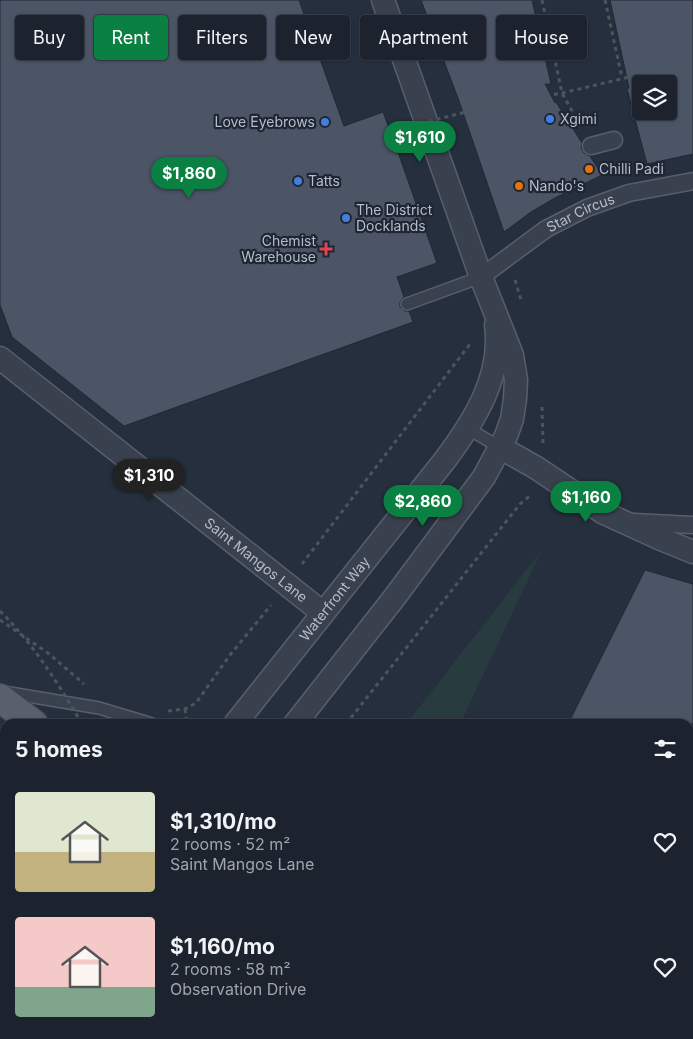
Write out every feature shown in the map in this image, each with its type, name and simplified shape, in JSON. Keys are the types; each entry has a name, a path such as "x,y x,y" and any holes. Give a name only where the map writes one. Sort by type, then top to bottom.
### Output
{"main road":[{"path":"0,698 27,719"}],"street":[{"name":"Waterfront Way","path":"299,719 394,598 484,478 501,448 512,419 516,380 512,355 481,277 383,0"},
{"path":"591,146 614,140"},
{"name":"Star Circus","path":"481,277 546,229 587,208 628,193 693,181"},
{"name":"Waterfront Way","path":"239,719 445,460 467,428 485,394 492,372 497,347 494,312"},
{"name":"Saint Mangos Lane","path":"0,358 323,613"},
{"path":"501,448 535,467 604,512 661,540 693,552"},
{"path":"624,522 693,525"}],"lane":[{"path":"407,304 481,277"},
{"path":"467,428 501,448"},
{"path":"0,691 99,708 135,719"}],"path":[{"path":"542,0 562,93 591,146"},
{"path":"605,0 622,78"},
{"path":"390,131 466,112 562,93 693,62"},
{"path":"186,719 185,709 196,703 230,655 287,585 494,312"},
{"path":"350,719 520,504 531,494"},
{"path":"0,611 20,631 58,682 79,719"},
{"path":"0,620 48,653 86,685"}],"green space":[{"path":"542,550 462,719 410,719"}],"building":[{"path":"0,0 299,0 304,15 276,15 276,60 320,60 344,126 383,112 437,263 397,277 404,297 400,302 400,307 405,311 409,311 413,322 124,426 12,337 0,305"},
{"path":"421,0 532,0 535,15 496,15 496,60 546,60 551,84 545,84 555,103 582,143 581,148 584,153 590,156 602,175 553,199 531,212 504,232 444,60 486,60 486,15 427,15"},
{"path":"610,0 693,0 693,154 647,164 635,120 677,120 677,75 632,75 632,108 627,89 629,88"},
{"path":"645,570 693,584 693,719 570,719"}],"place":[{"name":"Xgimi","path":"550,119"},
{"name":"Love Eyebrows","path":"325,122"},
{"name":"Chilli Padi","path":"589,169"},
{"name":"Tatts","path":"298,181"},
{"name":"Nando's","path":"519,186"},
{"name":"The District Docklands","path":"346,218"},
{"name":"Chemist Warehouse","path":"326,249"}]}
